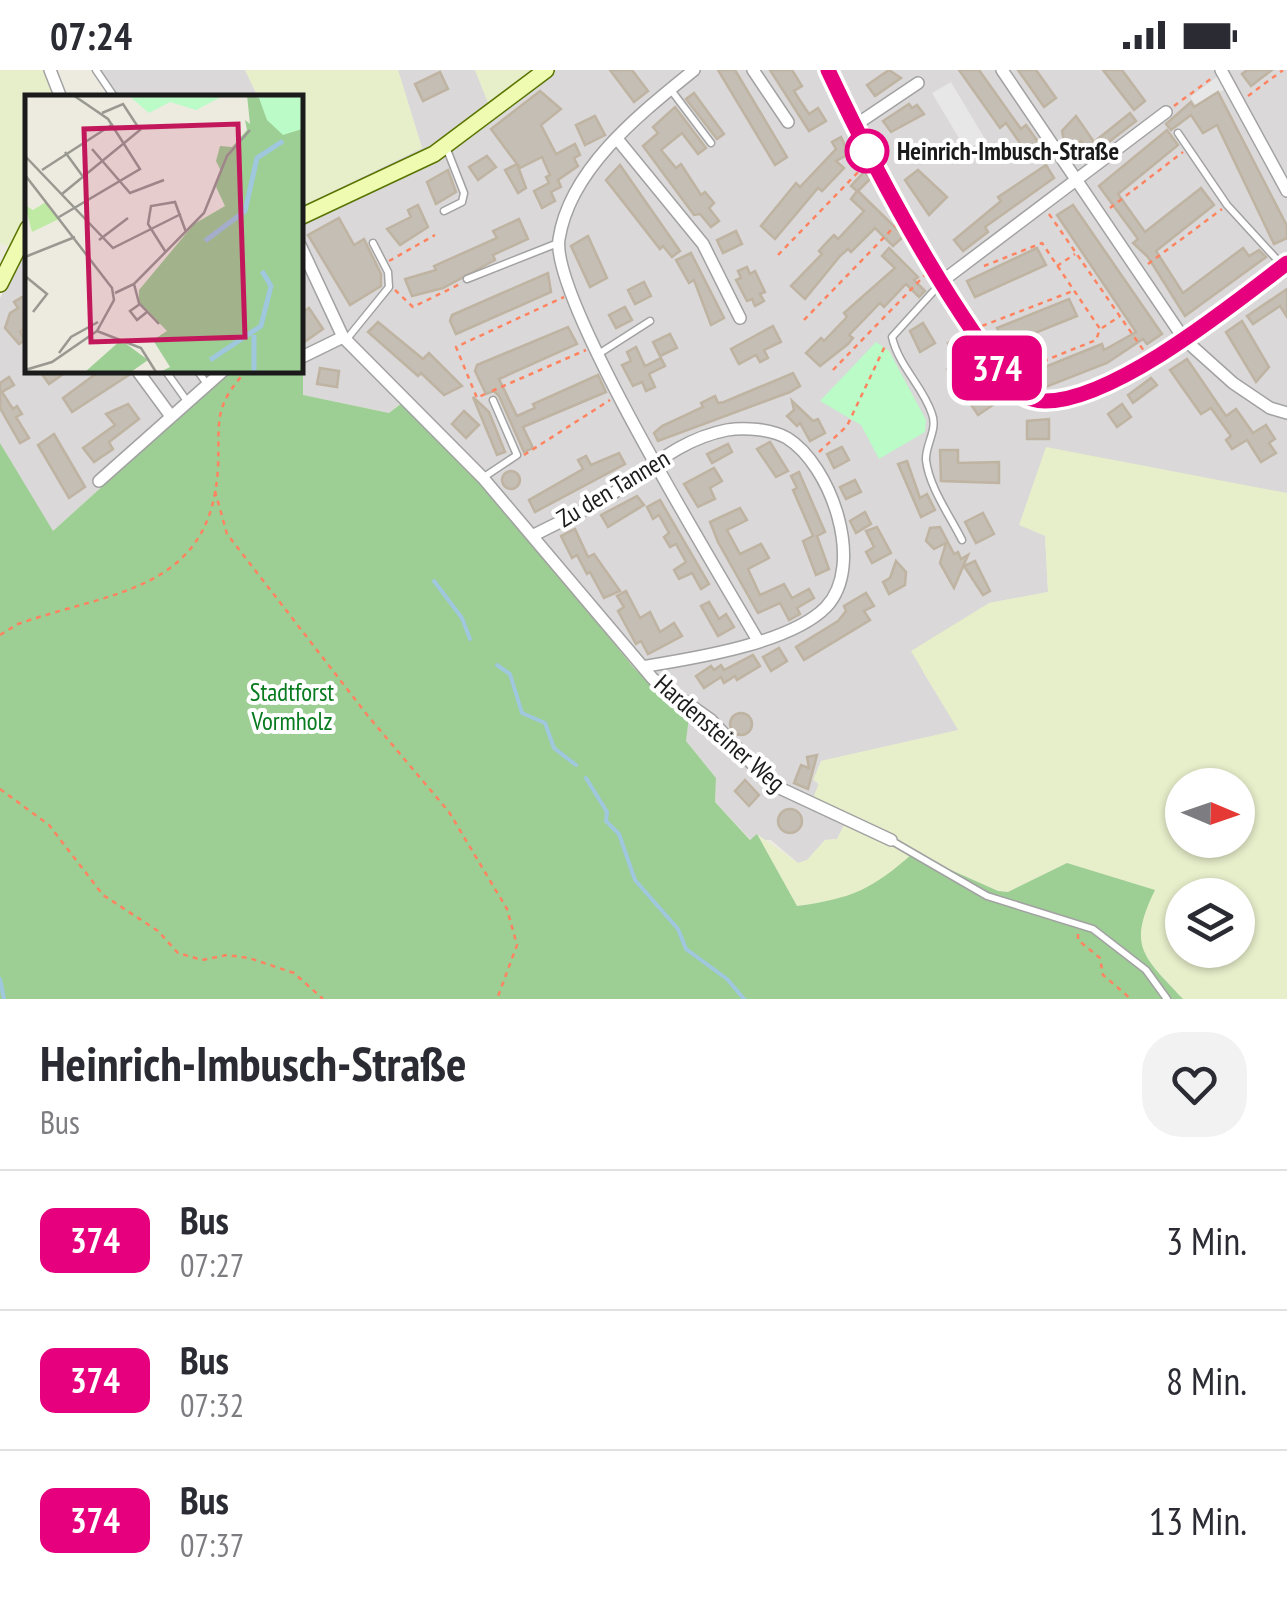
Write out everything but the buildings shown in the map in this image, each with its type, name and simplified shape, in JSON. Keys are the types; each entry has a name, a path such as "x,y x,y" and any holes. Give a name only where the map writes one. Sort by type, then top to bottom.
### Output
{"main road":[{"path":"302,216 382,182 445,146 546,70"},
{"path":"0,284 24,250"}],"street":[{"path":"50,70 60,95"},
{"path":"694,70 618,140 573,197 558,243 570,294 653,460 757,639"},
{"path":"753,70 788,122"},
{"path":"828,70 871,158 942,282 1018,393 1048,401 1088,390 1184,338 1285,264"},
{"path":"1002,70 1184,338 1233,383 1270,408 1287,413"},
{"path":"1221,70 1287,192"},
{"path":"854,126 918,82"},
{"path":"942,282 1166,112"},
{"path":"618,140 703,244 740,318"},
{"name":"Hardensteiner Weg","path":"302,249 345,338 483,478 654,678 711,720 771,784 891,840"},
{"path":"302,357 345,338"},
{"path":"138,372 170,415"},
{"path":"99,481 221,372"},
{"name":"Zu den Tannen","path":"534,535 619,490 653,460 731,429 784,436 810,460"},
{"path":"646,666 757,639 812,619 837,590 843,547 823,480 810,460"}],"lane":[{"path":"96,70 113,95"},
{"path":"670,89 711,143"},
{"path":"1178,133 1227,206 1285,264"},
{"path":"444,211 462,202 464,193 445,146"},
{"path":"345,338 389,287 384,264 373,243"},
{"path":"468,279 558,243"},
{"path":"942,282 892,336 896,356 933,416 932,440 925,456 929,475 962,540"},
{"path":"598,349 650,322"},
{"path":"165,372 186,401"},
{"path":"198,372 206,384"},
{"path":"483,478 517,455 493,400"},
{"name":"Hardensteiner Weg","path":"891,840 987,896 1078,922 1112,941 1146,970 1167,999"}],"path":[{"path":"1166,112 1221,70"},
{"path":"1241,101 1283,70"},
{"path":"1101,215 1188,148"},
{"path":"778,255 871,158"},
{"path":"1139,272 1227,206"},
{"path":"1048,214 1150,359"},
{"path":"804,320 904,217"},
{"path":"384,264 435,235"},
{"path":"970,272 1036,243 1057,266 1100,329"},
{"path":"1057,266 1076,253"},
{"path":"832,370 924,276"},
{"path":"389,287 413,307 468,279"},
{"path":"972,330 1074,290"},
{"path":"570,294 456,348 476,398 598,349"},
{"path":"1004,377 1096,340 1100,329 1120,316"},
{"path":"810,460 847,426 884,348"},
{"path":"0,634 36,617 163,578 200,538 215,491 220,405 245,372"},
{"path":"534,448 620,394"},
{"path":"215,491 227,534 368,716 449,812 507,909 517,945 497,999"},
{"path":"0,789 49,825 103,896 158,931 178,952 202,960 249,958 294,974 323,999"},
{"path":"1078,922 1078,940 1100,958 1103,974 1131,999"}],"shaded area":[{"path":"91,70 245,70 257,95 108,95"},
{"path":"398,70 475,70 488,102 531,70 1287,70 1287,493 1249,489 1045,536 1048,592 989,603 923,672 959,730 821,761 814,780 850,814 837,839 825,840 807,860 798,863 771,840 751,840 715,802 716,778 686,741 689,717 634,668 572,589 402,402 389,413 302,395 302,199 305,205 422,148"},
{"path":"1217,77 1225,89 1196,105 1190,97"},
{"path":"951,82 985,139 966,150 932,93"},
{"path":"25,253 25,372 229,372 52,532 0,443 0,298"}],"green space":[{"path":"0,70 44,70 52,95 25,95 25,213 10,247 0,243"},
{"path":"245,70 398,70 422,148 304,205 302,95 257,95"},
{"path":"475,70 531,70 488,103"},
{"path":"876,342 889,351 926,420 925,432 879,459 861,425 820,401"},
{"name":"Stadtforst Vormholz","path":"302,367 303,395 389,413 403,402 499,502 634,668 689,717 686,741 716,778 715,802 750,840 757,834 797,906 860,890 913,853 1008,892 1067,863 1155,890 1142,925 1144,950 1183,999 0,999 0,443 53,531 229,372 302,372"},
{"path":"1046,447 1287,493 1287,999 1183,999 1149,962 1138,942 1141,919 1154,890 1067,863 1008,892 998,891 913,853 879,884 838,900 797,906 757,834 798,863 807,860 825,840 837,839 849,815 813,798 819,783 813,780 821,761 958,730 911,651 989,603 1048,592 1045,536 1019,525"}],"waterway":[{"path":"434,581 462,618 470,639"},
{"path":"497,665 510,674 522,713 545,723 554,748 576,765"},
{"path":"586,778 607,812 606,821 619,834 635,880 678,929 686,949 727,979 744,999"},
{"path":"0,979 4,999"}],"bus line":[{"name":"374","path":"828,70 868,154 957,308 1008,384 1028,398 1062,398 1134,369 1218,315 1287,263"}],"place":[{"name":"Heinrich-Imbusch-Straße","path":"867,151"}]}
